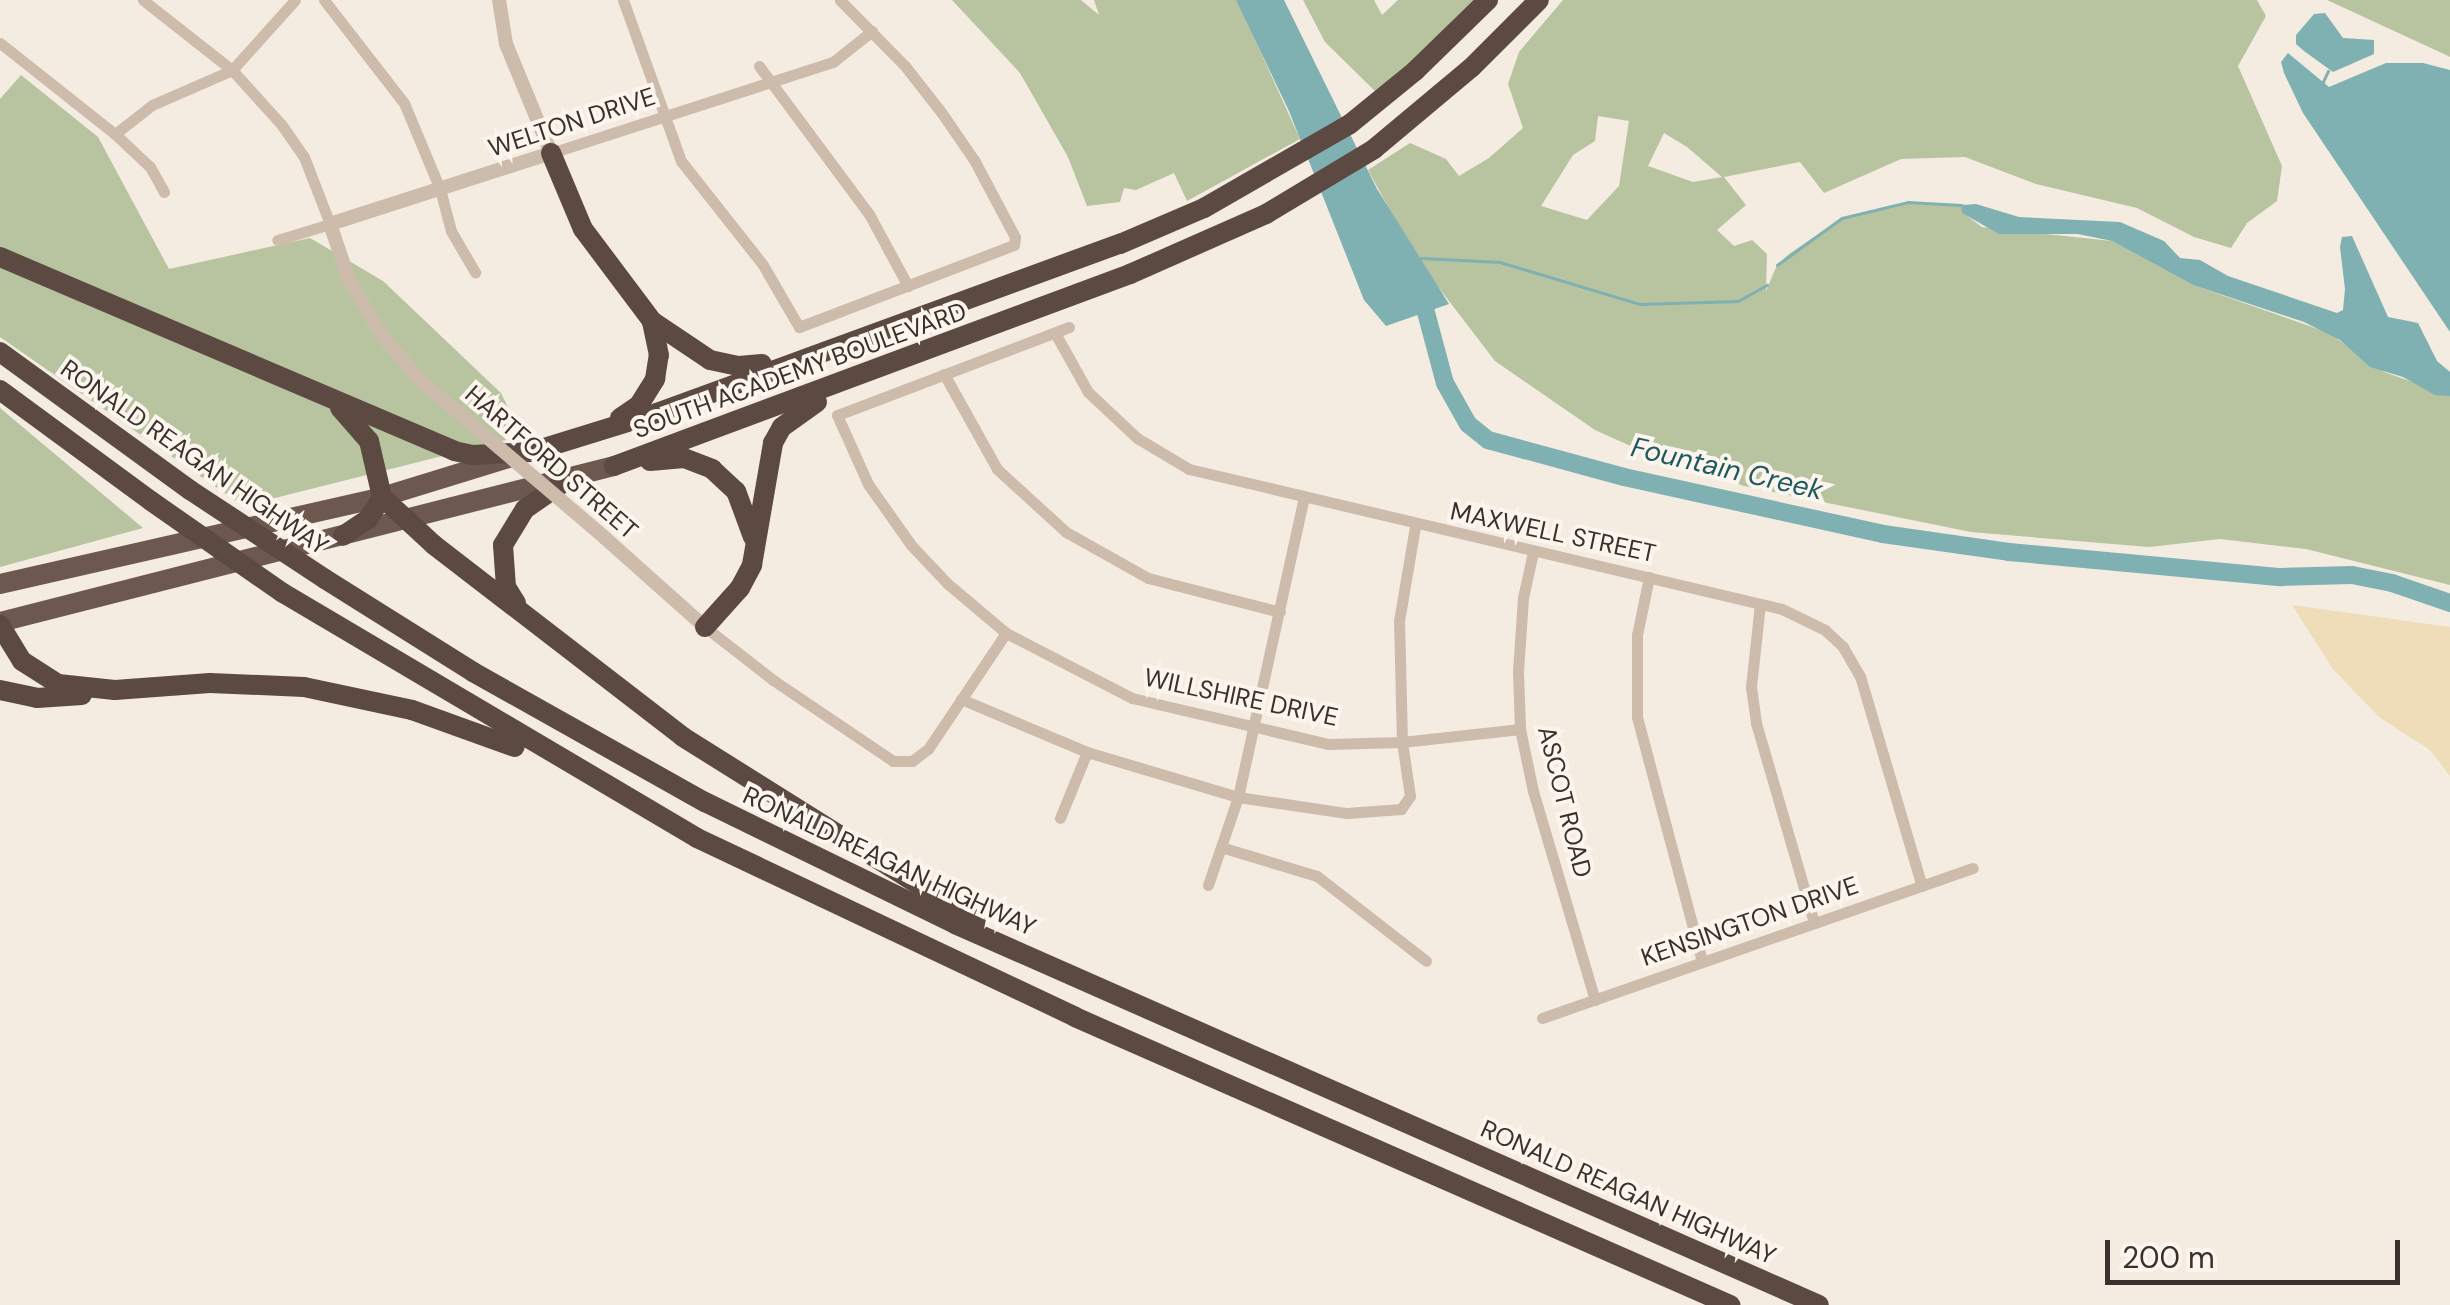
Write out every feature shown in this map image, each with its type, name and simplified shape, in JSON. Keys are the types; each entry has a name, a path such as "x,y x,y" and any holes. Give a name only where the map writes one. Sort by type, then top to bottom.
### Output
{"highway":[{"name":"SOUTH ACADEMY BOULEVARD","path":"0,584 382,497 570,441 1120,244 1204,208 1315,146 1380,100 1488,0"},
{"name":"SOUTH ACADEMY BOULEVARD","path":"0,623 564,482 1130,274 1229,232 1339,172 1471,68 1539,0"},
{"path":"551,153 583,229 652,321 710,360 739,366 813,352"},
{"path":"0,257 454,451 473,455 531,452"},
{"path":"570,441 628,414 648,394 659,355 652,321"},
{"name":"RONALD REAGAN HIGHWAY","path":"0,352 190,490 325,579 473,672 705,802 955,924 1819,1305"},
{"path":"705,626 740,588 756,545 767,465 782,427 797,413 876,370"},
{"path":"0,390 150,502 283,592 634,802"},
{"path":"331,400 356,420 369,442 382,497 406,522 683,737 1019,950"},
{"path":"614,466 684,458 712,469 736,492 756,545"},
{"path":"522,614 506,586 503,545 525,509 564,482"},
{"path":"343,536 368,520 382,497"},
{"path":"0,623 22,661 45,679 80,689 263,684 363,697 490,736 634,802 910,942 1730,1305"},
{"path":"0,690 58,698 116,690"}],"street":[{"name":"HARTFORD STREET","path":"143,0 232,70 281,124 304,158 348,280 383,337 422,382 773,680 893,761 912,761 928,749 1006,633"},
{"path":"115,134 152,105 232,70 295,0"},
{"path":"324,0 404,103 440,189 450,231 475,272"},
{"path":"499,0 506,44 551,153"},
{"path":"623,0 680,162 763,265 799,327 1014,245 1015,237 963,144 872,31 840,0"},
{"name":"WELTON DRIVE","path":"277,240 834,62 872,31"},
{"path":"0,43 115,134 150,167 164,192"},
{"path":"758,66 869,214 908,286"},
{"path":"1069,327 944,374 997,469 1066,532 1148,578 1280,612"},
{"name":"MAXWELL STREET","path":"1055,333 1088,392 1136,438 1189,469 1415,526 1760,604 1800,616 1826,630 1853,662 1922,886"},
{"name":"WILLSHIRE DRIVE","path":"944,374 836,415 868,484 912,545 948,584 1006,633 1132,698 1328,744 1402,742 1520,729"},
{"path":"1208,885 1224,848 1238,797 1304,498"},
{"path":"961,699 1088,752 1238,797 1347,812 1402,809 1410,796 1402,742 1398,621 1415,526"},
{"name":"ASCOT ROAD","path":"1533,552 1524,598 1518,671 1520,729 1533,791 1596,1000"},
{"path":"1649,576 1637,635 1637,717 1702,962"},
{"path":"1760,604 1751,687 1756,723 1814,924"},
{"path":"1060,818 1088,752"},
{"path":"1224,848 1316,876 1426,961"},
{"name":"KENSINGTON DRIVE","path":"1542,1018 1973,868"}],"green space":[{"path":"952,0 1081,0 1099,15 1094,0 1237,0 1300,139 1187,201 1174,173 1136,190 1124,188 1120,202 1087,206 1068,157 1020,73"},
{"path":"1303,0 1374,0 1382,15 1398,0 1481,0 1376,92 1325,42"},
{"path":"1563,0 2257,0 2266,16 2238,66 2282,166 2277,201 2247,223 2231,248 2194,237 2137,208 2036,184 1965,157 1901,159 1824,193 1800,162 1724,177 1746,205 1717,230 1734,246 1752,240 1767,254 1766,291 1777,265 1842,218 1908,202 1961,205 1963,213 1982,227 2112,241 2193,285 2329,333 2384,372 2450,395 2450,585 2306,549 2220,539 2149,547 1971,532 1744,486 1653,456 1595,430 1495,361 1416,258 1368,170 1410,143 1446,159 1459,176 1489,158 1523,128 1508,84 1519,52","holes":["1598,116 1629,121 1619,186 1587,220 1541,206 1573,155 1595,141","1664,133 1687,147 1722,177 1693,182 1648,166"]},
{"path":"2327,0 2450,0 2450,57 2444,54"},
{"path":"21,75 98,137 169,269 310,238 383,281 501,393 522,436 243,506 0,337 0,99"},
{"path":"0,408 143,528 0,567"}],"sand":[{"path":"2292,605 2450,627 2450,776 2430,750 2379,717 2333,669"}],"water":[{"path":"1236,0 1284,0 1377,189 1449,304 1386,326 1364,300 1289,111"},
{"path":"2325,13 2343,38 2374,40 2374,54 2333,72 2304,51 2296,44 2296,35 2314,14"},
{"path":"2288,53 2329,87 2386,63 2423,63 2450,70 2450,332 2303,113 2281,62"},
{"path":"1976,204 2019,217 2120,222 2164,241 2180,258 2200,260 2228,276 2337,313 2343,310 2345,289 2340,247 2342,237 2352,236 2388,317 2418,323 2437,361 2450,372 2450,396 2435,395 2403,377 2370,367 2340,340 2304,322 2193,285 2112,241 2078,234 1999,234 1962,213 1961,205"}],"waterway":[{"path":"2322,84 2328,71"},
{"path":"1777,265 1842,218 1908,202 1961,205"},
{"path":"1421,258 1500,262 1640,304 1738,301 1767,285"},
{"name":"Fountain Creek","path":"1420,290 1445,383 1468,424 1488,440 1624,477 1883,534 2009,552 2281,577 2352,575 2392,583 2450,603"}]}
